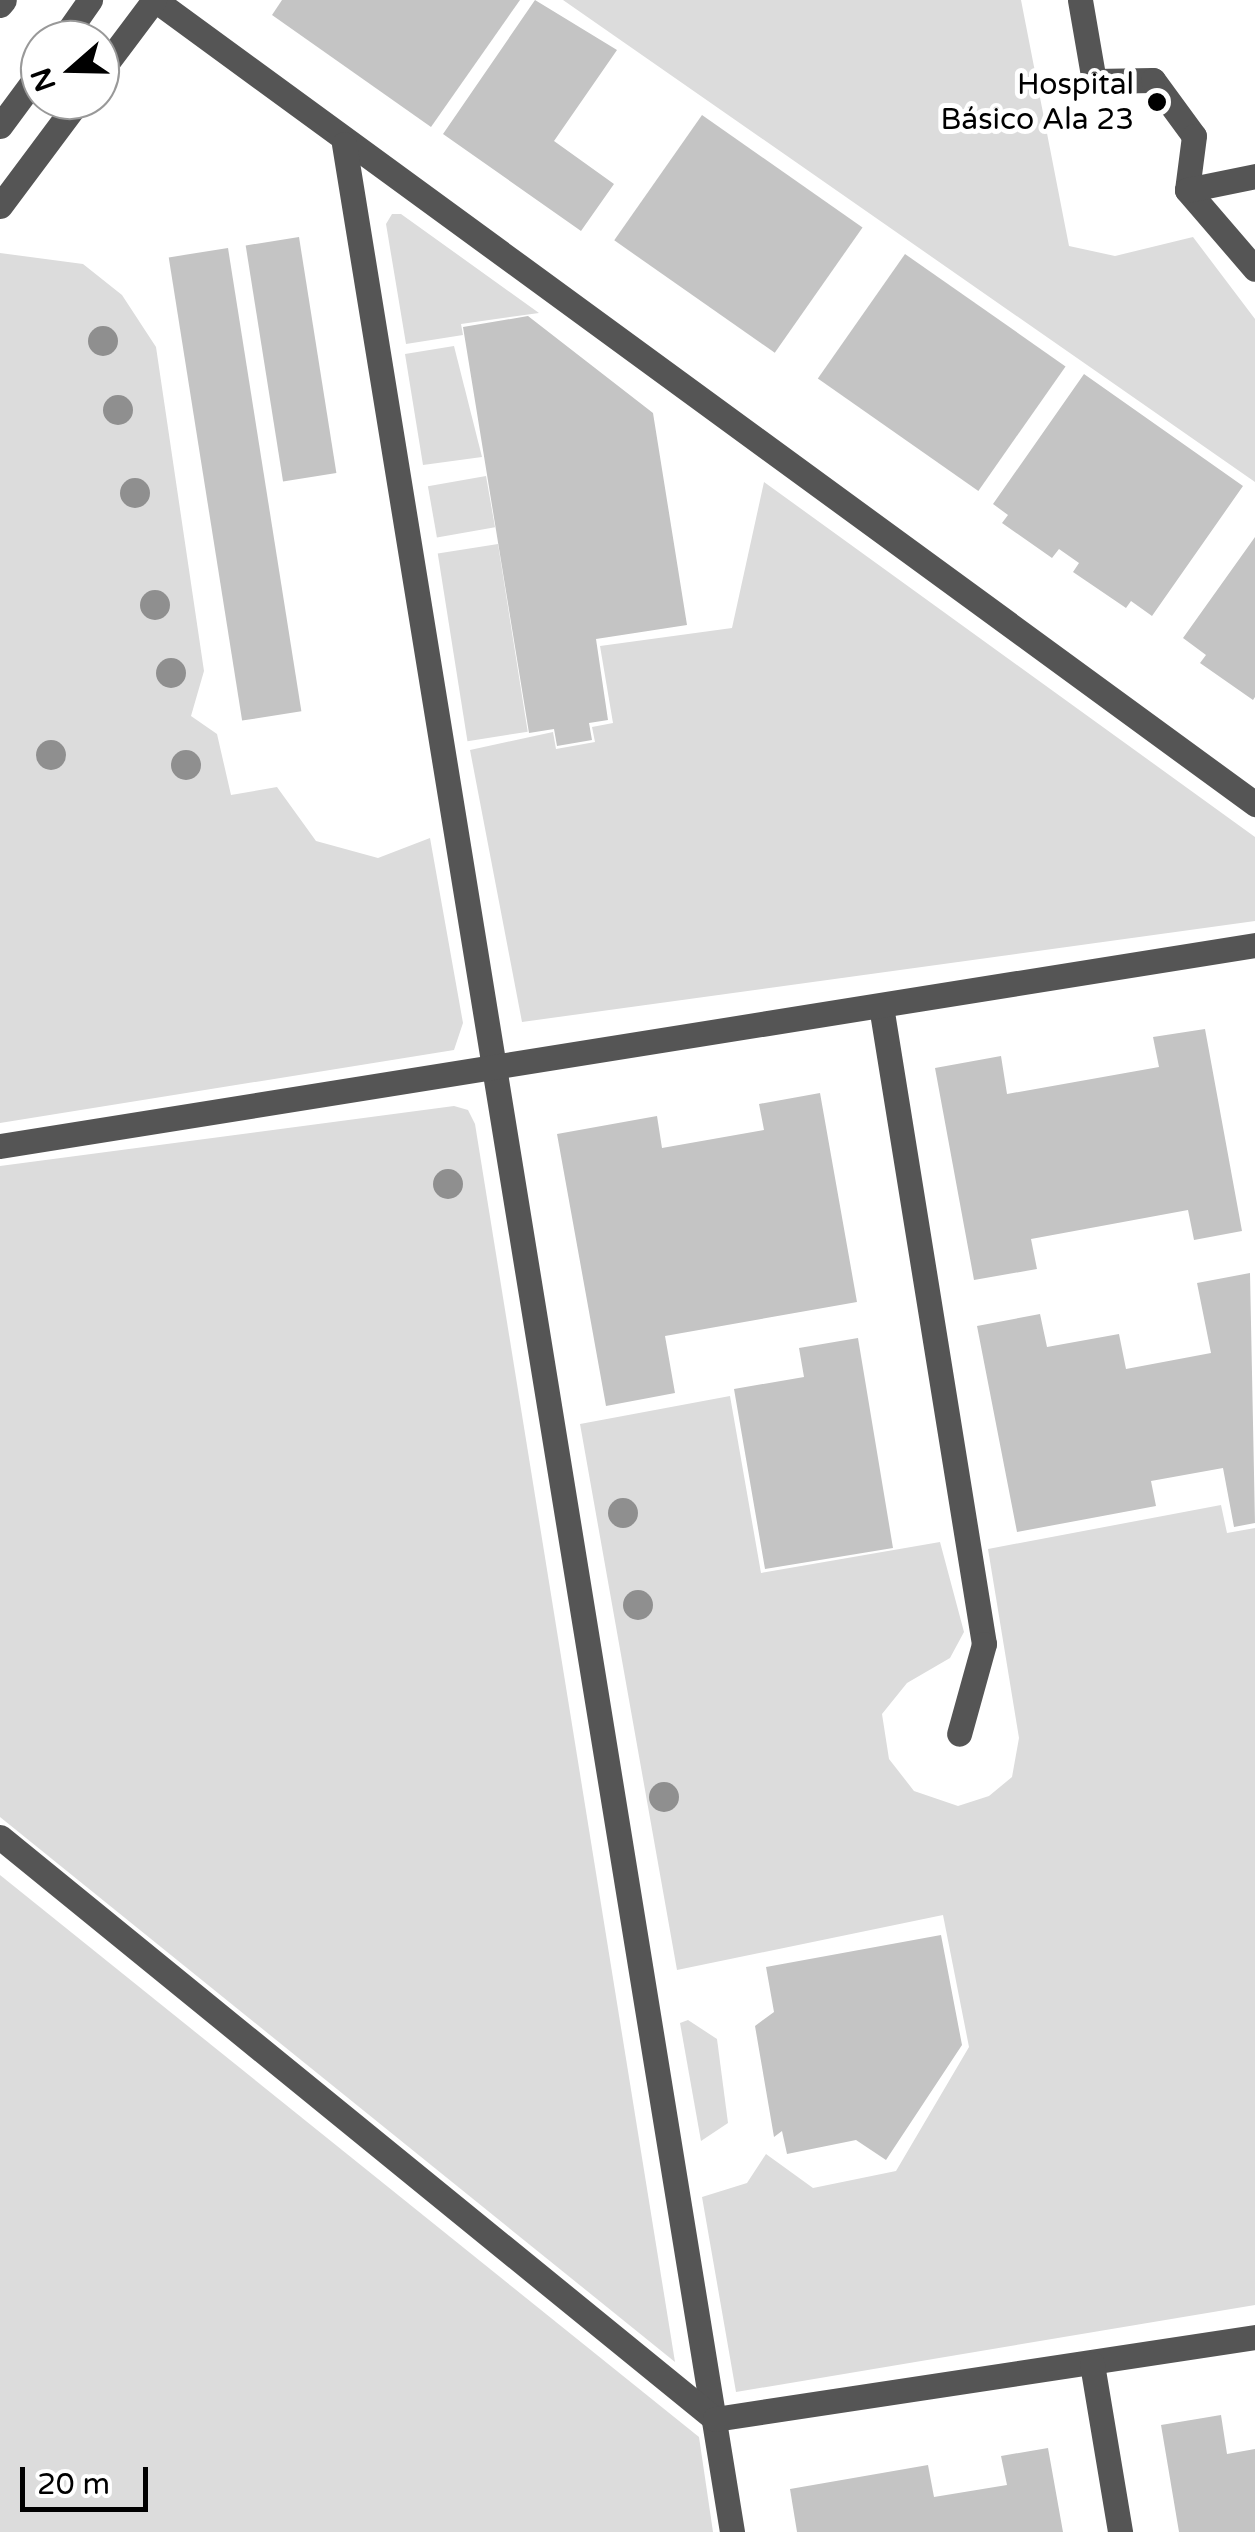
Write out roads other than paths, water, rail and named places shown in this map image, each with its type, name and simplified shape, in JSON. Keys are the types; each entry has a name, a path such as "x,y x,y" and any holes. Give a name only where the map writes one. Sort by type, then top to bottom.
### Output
{"lane":[{"path":"120,45 154,0 344,144 1255,804"},
{"path":"1080,0 1094,81 1153,80 1194,136 1187,190 1255,269"},
{"path":"0,126 20,99"},
{"path":"0,206 64,120"},
{"path":"344,144 732,2532"},
{"path":"1187,190 1255,176"},
{"path":"0,1146 1255,945"},
{"path":"881,1006 984,1644 959,1734"},
{"path":"0,1837 716,2419 1255,2337"},
{"path":"1092,2364 1120,2532"}],"place":[{"name":"Hospital Básico Ala 23","path":"1157,102"}]}
